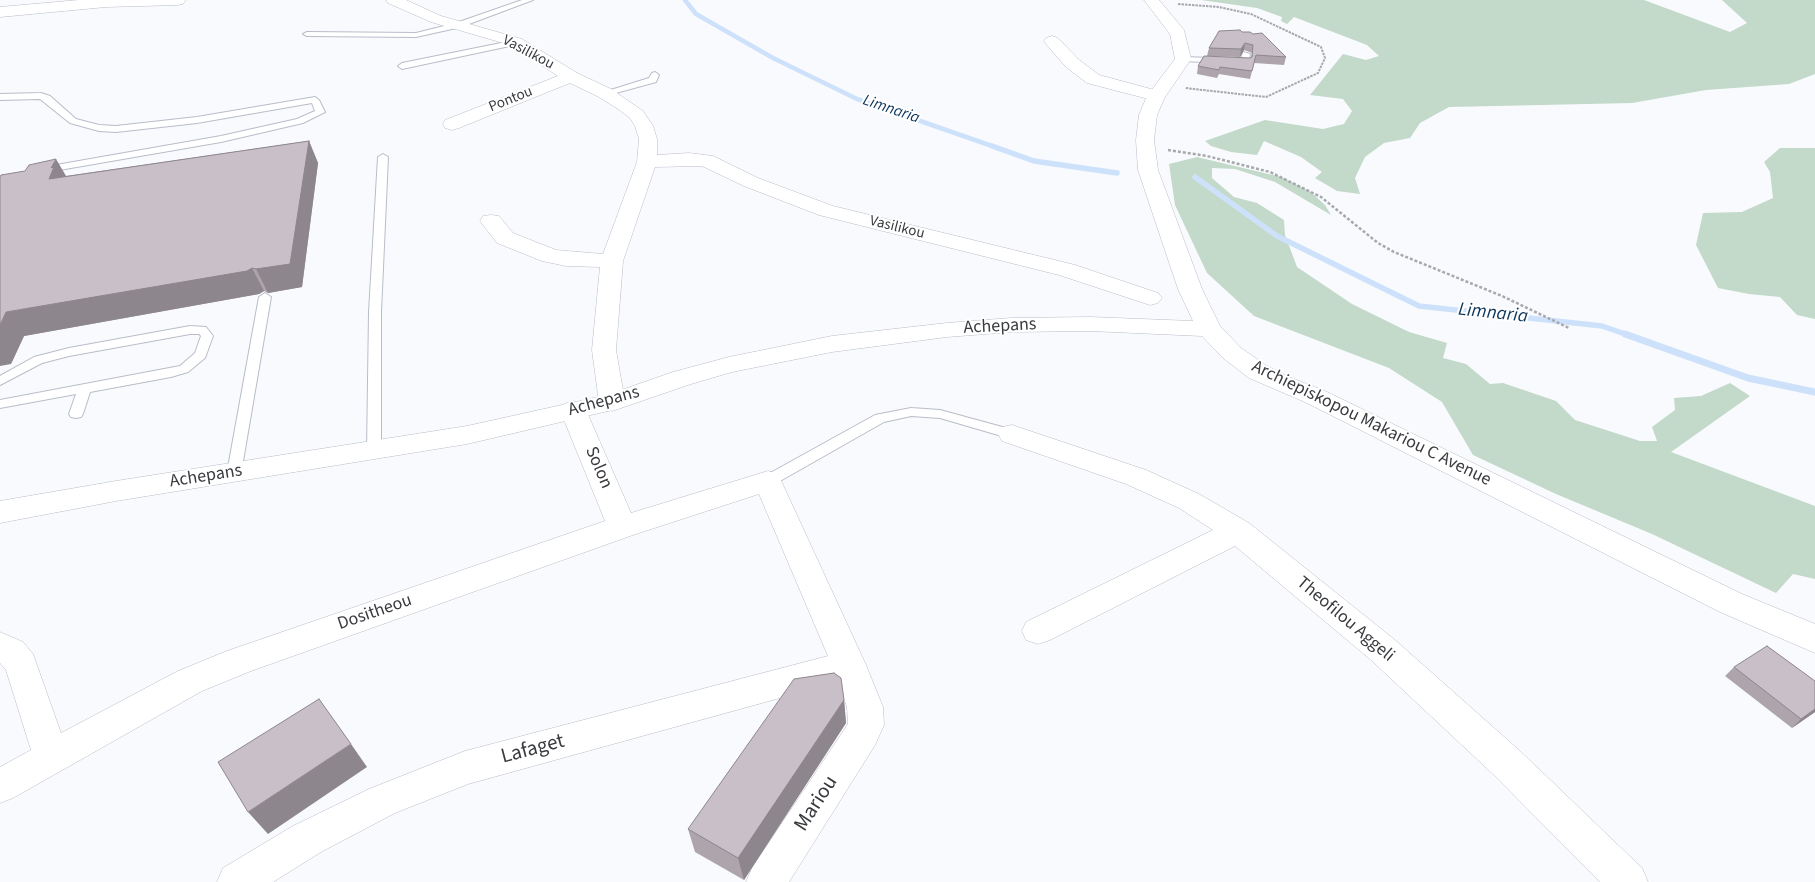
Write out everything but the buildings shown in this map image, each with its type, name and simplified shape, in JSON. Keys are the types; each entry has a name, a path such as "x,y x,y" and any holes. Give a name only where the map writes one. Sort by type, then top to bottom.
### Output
{"street":[{"name":"Vasilikou","path":"393,0 436,18 516,42 571,77 605,92 637,115 644,126 648,139 647,162 612,261 604,350 612,402"},
{"path":"1150,0 1178,33 1182,59"},
{"path":"0,12 106,2 178,2"},
{"path":"1052,41 1072,63 1093,79 1156,96"},
{"name":"Archiepiskopou Makariou C Avenue","path":"1182,59 1178,69 1156,96 1148,115 1145,147 1148,170 1190,290 1209,329 1232,353 1258,372 1323,400 1731,603 1815,639"},
{"name":"Pontou","path":"452,124 571,77"},
{"name":"Vasilikou","path":"647,162 689,158 706,160 760,186 826,211 1067,270 1150,298"},
{"path":"491,221 496,230 506,238 550,256 566,259 612,261"},
{"name":"Achepans","path":"0,512 467,436 612,402 682,378 729,365 822,346 881,337 1021,325 1090,324 1209,329"},
{"name":"Solon","path":"573,410 622,527"},
{"name":"Theofilou Aggeli","path":"1012,434 1136,478 1189,501 1238,531 1383,650 1507,763 1628,882"},
{"path":"768,481 848,666"},
{"name":"Dositheou","path":"0,786 51,756 190,682 239,661 622,527 768,481"},
{"path":"1038,631 1238,531"},
{"name":"Archiepiskopou Makariou C Avenue","path":"1731,603 1815,655"},
{"path":"0,646 11,652 21,664 51,756"},
{"name":"Mariou","path":"766,882 866,725 865,707 848,666"},
{"name":"Lafaget","path":"237,882 307,839 382,802 465,768 848,666"}],"lane":[{"path":"307,34 416,35 458,25 528,0"},
{"path":"402,66 516,42"},
{"path":"1182,59 1245,62 1246,54"},
{"path":"605,92 653,80 655,75"},
{"path":"0,97 41,96 47,98 73,121 100,128 116,129 197,120 315,100 320,112 300,121 221,139 30,172"},
{"path":"374,451 375,312 383,158"},
{"path":"52,180 63,175 69,166"},
{"path":"234,473 265,297"},
{"path":"0,381 38,360 62,353 190,330 206,332 207,336 201,355 184,368 171,373 0,404"},
{"path":"76,414 85,388"},
{"path":"768,481 880,418 911,412 940,414 1012,434"}],"path":[{"path":"1145,147 1207,156 1270,172 1321,197 1378,243 1394,252 1502,296 1569,328"}],"green space":[{"path":"1201,0 1644,0 1730,32 1747,23 1722,0 1815,0 1815,74 1789,84 1706,90 1632,103 1449,107 1420,123 1410,138 1384,143 1365,157 1355,178 1360,194 1337,191 1315,178 1322,172 1301,157 1264,141 1257,155 1231,152 1211,146 1205,141 1265,120 1323,129 1344,124 1352,111 1343,99 1310,95 1343,54 1366,60 1379,56 1367,45 1294,17 1287,24 1281,21 1282,17 1257,8"},
{"path":"1780,148 1815,148 1815,319 1797,315 1780,297 1718,288 1696,245 1703,213 1742,212 1773,198 1770,172 1764,162"},
{"path":"1197,157 1281,177 1311,192 1325,205 1331,215 1275,182 1235,169 1212,168 1212,178 1234,197 1257,203 1284,220 1285,235 1297,267 1352,304 1409,332 1447,343 1443,358 1466,364 1490,384 1503,383 1556,401 1575,420 1640,441 1657,441 1652,427 1675,410 1674,398 1701,396 1730,383 1750,396 1671,452 1815,506 1815,579 1793,574 1776,593 1652,534 1556,494 1473,455 1442,402 1389,368 1254,316 1207,273 1175,205 1169,164"}],"waterway":[{"name":"Limnaria","path":"685,0 696,14 773,58 857,99 995,147"},
{"name":"Limnaria","path":"992,146 1034,161 1117,173"},
{"name":"Limnaria","path":"1195,177 1277,236 1419,306 1602,326 1628,335"},
{"name":"Limnaria","path":"1625,334 1748,378 1815,392"}]}
